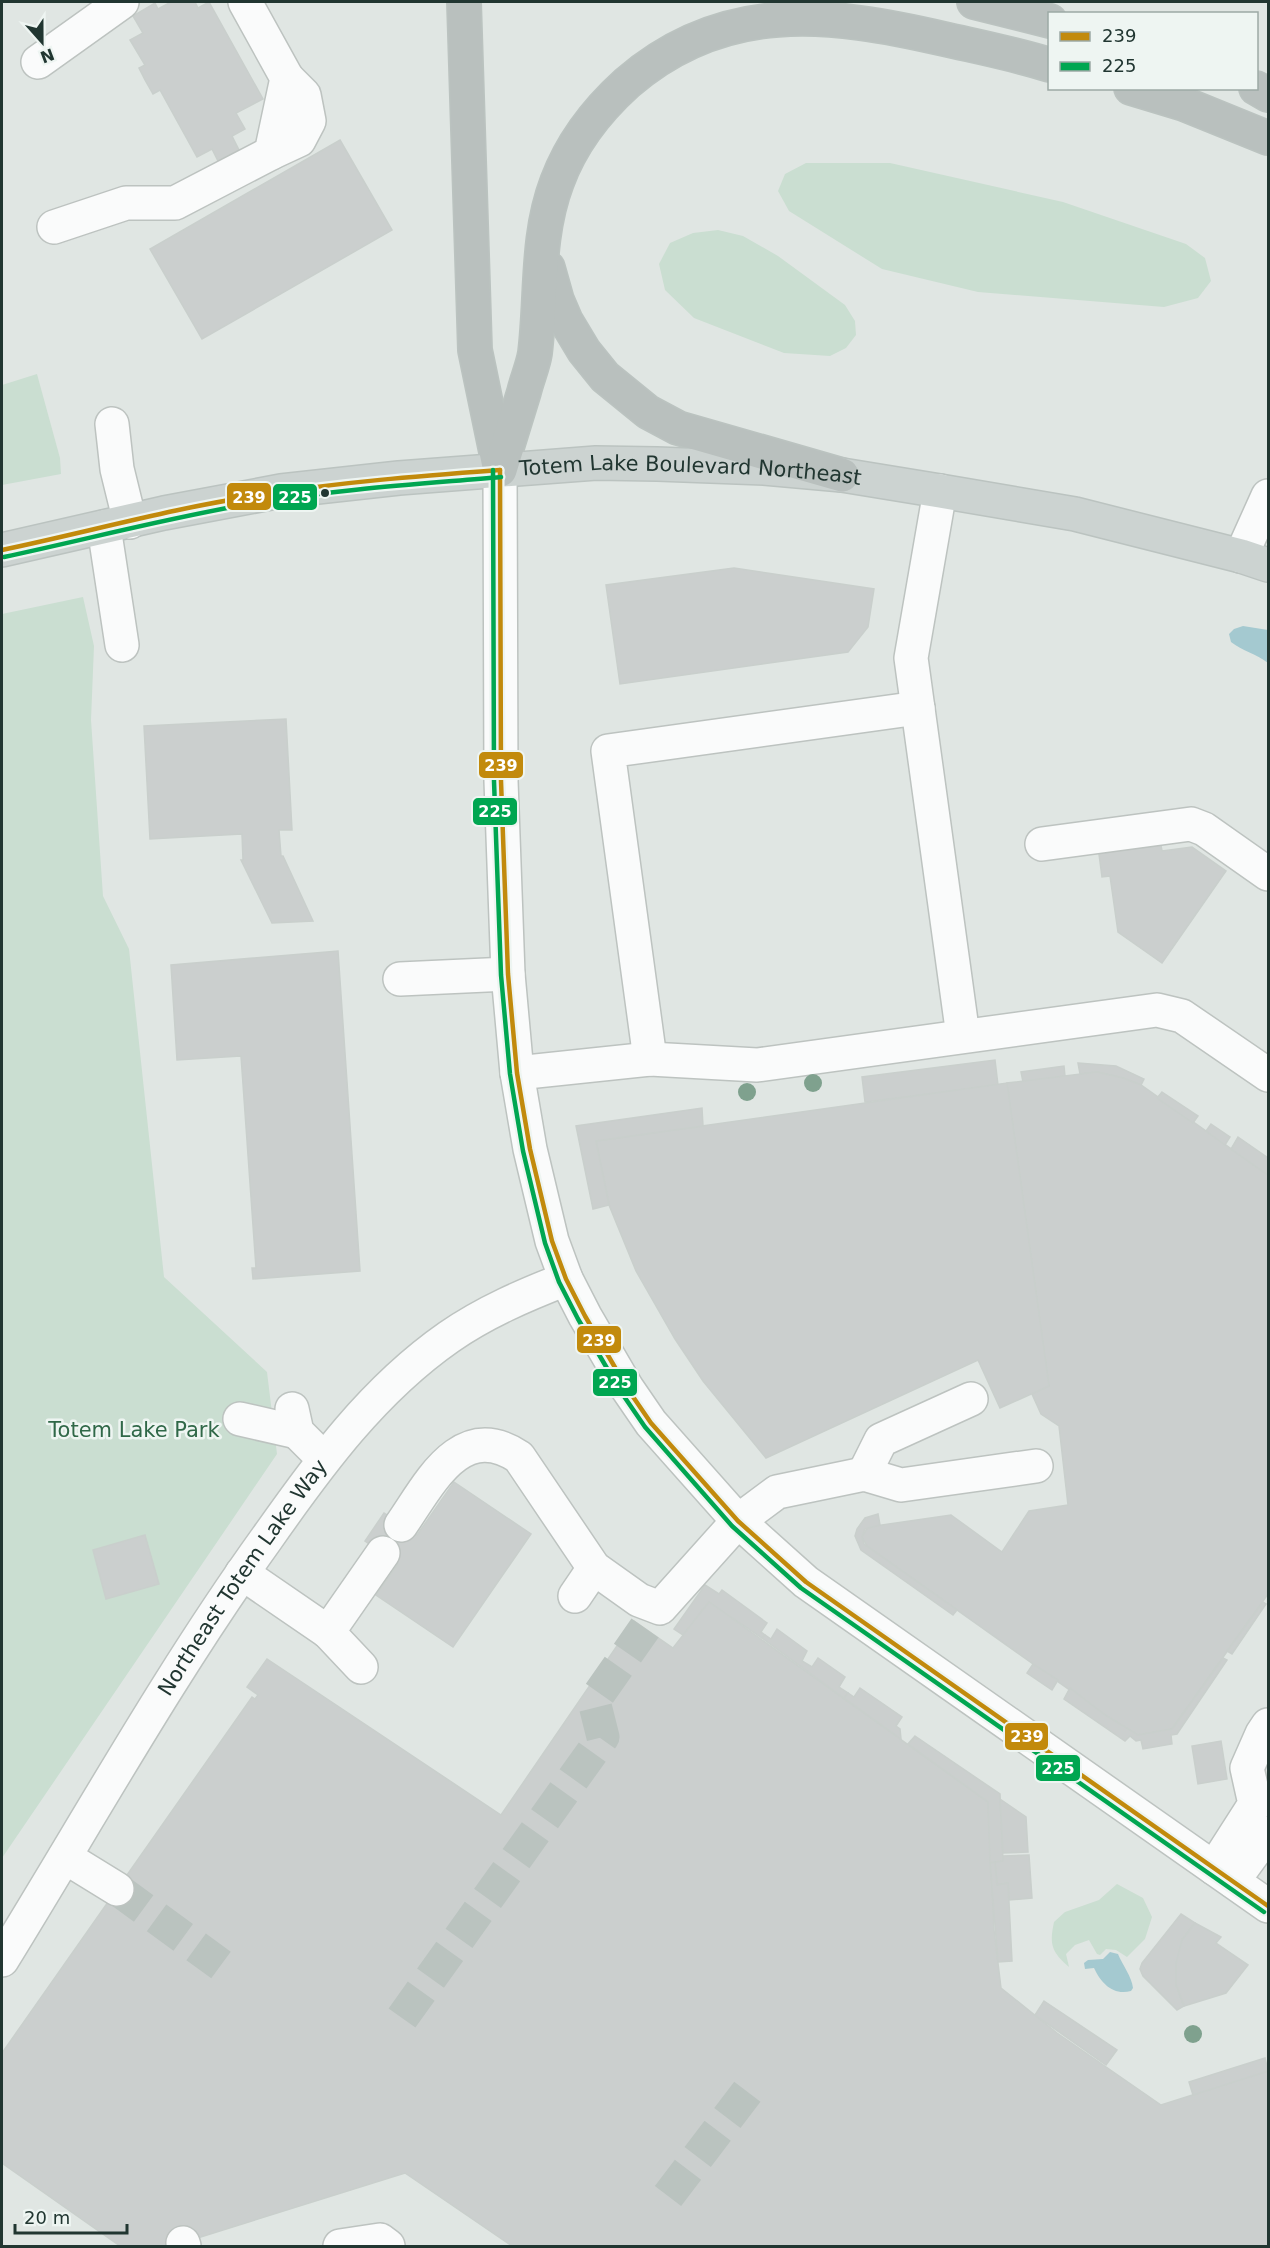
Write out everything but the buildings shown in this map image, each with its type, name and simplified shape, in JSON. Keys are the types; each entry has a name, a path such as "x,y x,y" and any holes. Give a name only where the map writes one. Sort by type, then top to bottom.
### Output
{"highway":[{"path":"464,2 475,350 500,471"},
{"path":"974,2 1048,20"},
{"path":"500,471 535,355 543,230 556,183 575,144 589,123 610,99 640,71 675,48 701,35 740,23 778,17 822,17 922,34 1048,65"},
{"path":"1138,90 1184,104 1269,138"},
{"path":"543,230 548,267 557,300 566,321 584,351 605,377 626,396 648,412 678,428 842,475"}],"main road":[{"name":"Totem Lake Boulevard Northeast","path":"2,550 225,501 281,491 399,478 596,463 764,468 842,475 1075,514 1255,560"}],"street":[{"path":"38,62 122,2"},
{"path":"54,227 126,203 175,202 271,153 287,78 245,2"},
{"path":"112,424 117,469 122,645"},
{"path":"500,471 501,781 508,974 517,1073 530,1149 552,1240 566,1279 627,1388 651,1423 738,1521 806,1582 1269,1906"},
{"path":"940,490 911,658 963,1036"},
{"path":"1255,560 1269,496"},
{"path":"650,1059 608,751 918,708"},
{"path":"1042,844 1191,824 1204,829 1269,874"},
{"path":"400,979 508,974"},
{"path":"517,1073 650,1059 757,1065 1149,1010 1166,1010 1182,1016 1269,1075"},
{"name":"Northeast Totem Lake Way","path":"2,1960 136,1736 242,1573 323,1458 403,1374 448,1338 484,1315 525,1295 566,1279"},
{"path":"864,1474 881,1440 971,1399"},
{"path":"240,1419 294,1421 323,1458"},
{"path":"402,1525 445,1462 459,1451 478,1446 507,1449 519,1457 594,1568 639,1600 652,1618 738,1521 777,1492 864,1474 901,1485 1036,1466"},
{"path":"328,1632 383,1553"},
{"path":"575,1596 594,1568"},
{"path":"242,1573 328,1632 361,1666"},
{"path":"1224,1874 1255,1804 1247,1768 1262,1734 1269,1725"},
{"path":"1224,1874 1269,1833"},
{"path":"64,1857 117,1889"},
{"path":"340,2247 380,2241 388,2247"}],"green space":[{"path":"806,163 890,163 1063,202 1186,244 1205,258 1211,281 1198,298 1164,307 978,292 882,269 789,211 778,191 785,174"},
{"path":"718,230 743,236 778,256 845,305 855,321 856,335 846,348 830,356 784,353 694,318 665,290 659,264 670,243 693,233"},
{"path":"37,374 60,458 61,474 2,485 2,385"},
{"name":"Totem Lake Park","path":"83,597 94,646 91,720 103,896 129,949 164,1277 267,1372 277,1454 2,1858 2,614"},
{"path":"1117,1884 1143,1898 1152,1917 1145,1939 1127,1957 1116,1950 1106,1949 1100,1955 1097,1954 1089,1940 1075,1945 1066,1954 1069,1967 1053,1948 1054,1922 1065,1912 1099,1900"}],"water":[{"path":"1243,626 1268,630 1268,663 1231,642 1229,634 1234,629"},
{"path":"1110,1952 1118,1954 1131,1979 1133,1988 1131,1991 1113,1990 1100,1979 1094,1968 1085,1969 1084,1963 1088,1960 1103,1959"}],"tunnel":[{"path":"402,2018 603,1737 594,1701 645,1628"},
{"path":"117,1889 221,1965"},
{"path":"668,2196 754,2083"}],"transit line":[{"name":"225","path":"493,470 494,781 501,975 510,1074 523,1151 545,1243 559,1282 578,1319 621,1392 645,1427 732,1526 801,1588 1264,1912"},
{"name":"239","path":"500,470 501,781 508,974 517,1073 530,1149 552,1241 566,1279 585,1316 627,1388 651,1423 738,1521 806,1582 1268,1906"},
{"name":"239","path":"2,550 227,500 350,483 500,470"},
{"name":"225","path":"4,557 164,521 291,497 501,477"}]}
